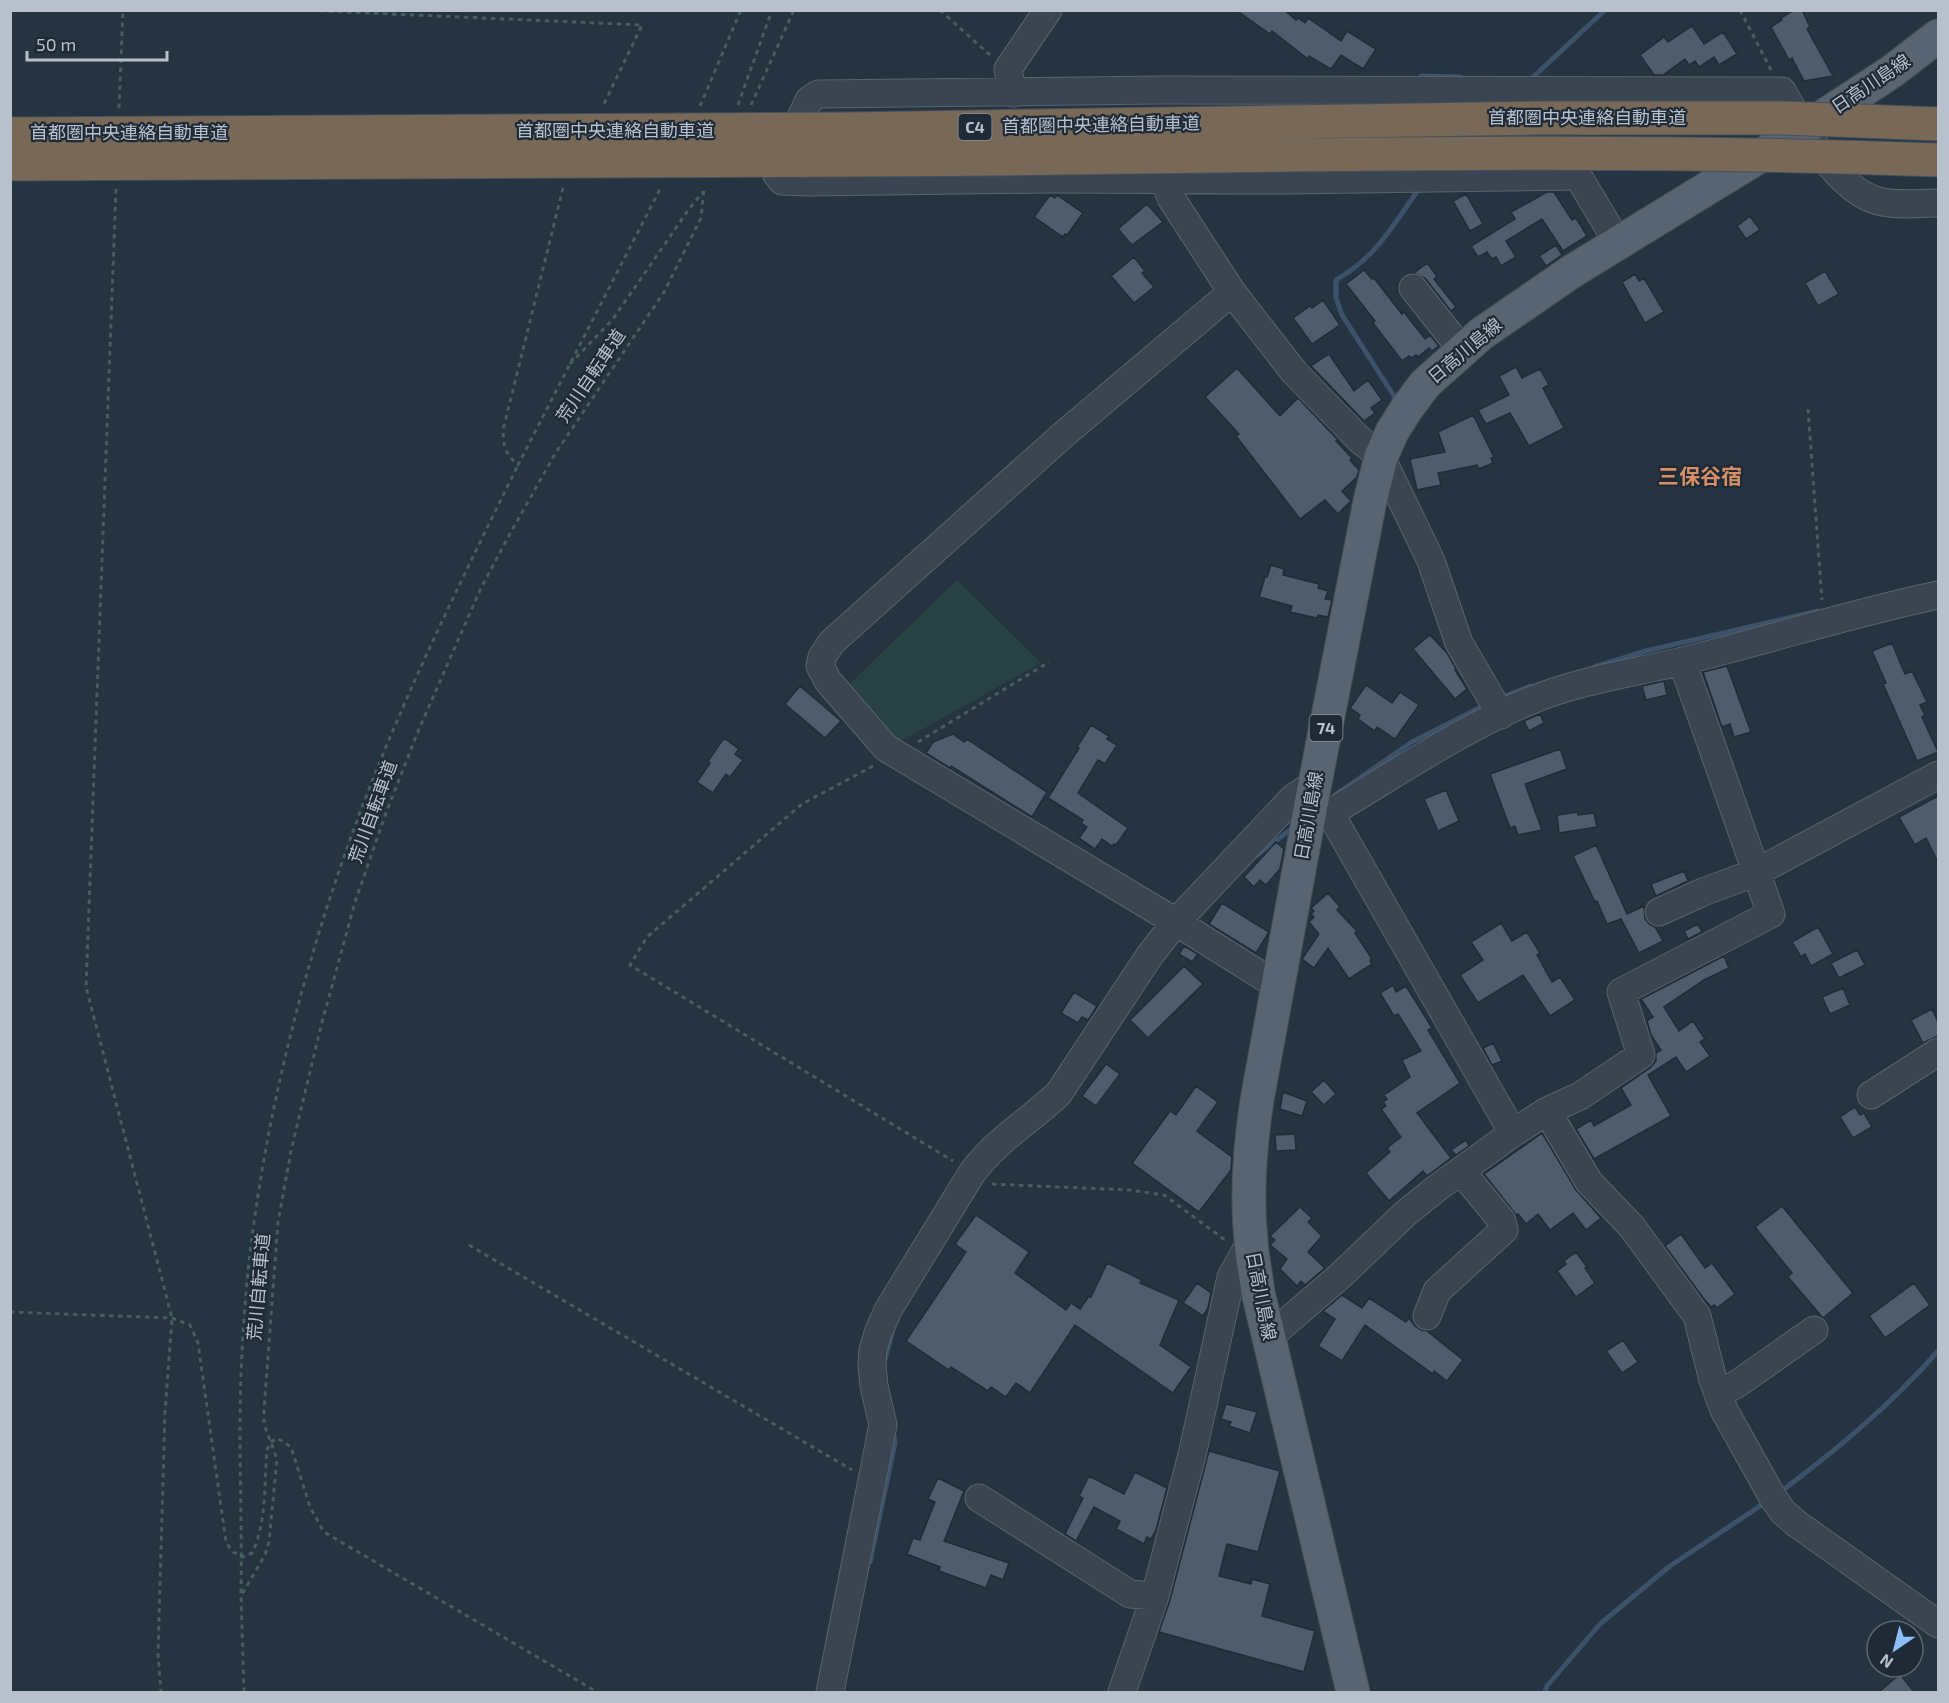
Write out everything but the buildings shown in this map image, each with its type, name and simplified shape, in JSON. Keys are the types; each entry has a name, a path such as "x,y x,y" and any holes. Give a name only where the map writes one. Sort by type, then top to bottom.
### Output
{"highway":[{"name":"首都圏中央連絡自動車道","path":"10,134 838,130 1539,118 1783,118 1938,124"},
{"name":"首都圏中央連絡自動車道","path":"10,164 863,160 1533,153 1786,154 1938,160"}],"main road":[{"name":"日高川島線","path":"1353,1692 1247,1247 1251,1145 1278,986 1319,801 1370,501 1381,457 1392,432 1425,384 1462,350 1519,306 1804,129 1891,72 1938,36"}],"street":[{"path":"1011,81 1048,10"},
{"path":"1578,176 808,182 782,181 776,173 809,100 818,94 1011,81 1161,90 1782,92 1804,129 1837,173 1861,194 1878,201 1938,203"},
{"path":"1161,90 1164,179 1171,198 1232,292 1294,372 1359,439 1381,457 1431,561 1459,643 1501,715"},
{"path":"1424,178 1425,92"},
{"path":"1578,92 1578,176 1618,243"},
{"path":"1413,288 1462,350"},
{"path":"1232,292 1063,435 832,642 822,657 820,666 828,681 886,748 1278,986"},
{"path":"830,1692 883,1425 874,1386 873,1350 888,1310 972,1173 987,1153 1059,1093 1150,956 1176,922 1293,798 1319,801 1533,699 1879,607 1938,595"},
{"path":"1268,1338 1340,1276 1406,1213 1461,1171 1513,1132 1547,1111 1580,1096 1641,1055 1621,992 1771,914 1682,661"},
{"path":"1659,912 1703,892 1757,872 1938,775"},
{"path":"1319,801 1513,1132"},
{"path":"1871,1095 1938,1052"},
{"path":"1547,1111 1589,1182 1632,1227 1697,1316 1713,1380 1724,1410 1772,1496 1784,1512 1797,1524 1938,1624"},
{"path":"1427,1316 1437,1291 1504,1230 1502,1221 1461,1171"},
{"path":"1122,1692 1155,1596 1192,1455 1231,1277 1247,1247"},
{"path":"1718,1394 1737,1384 1814,1330"},
{"path":"979,1498 1130,1594 1155,1596"}],"path":[{"path":"119,118 123,10"},
{"path":"696,114 741,10"},
{"path":"734,113 772,10"},
{"path":"746,115 794,10"},
{"path":"940,10 998,63 1011,81"},
{"path":"1740,10 1782,92"},
{"path":"663,182 567,368 613,319 689,209 710,184"},
{"name":"荒川自転車道","path":"241,1596 265,1555 269,1542 277,1459 264,1424 264,1410 278,1222 291,1151 327,1000 369,859 419,729 482,588 555,454 664,292 701,218 704,183"},
{"path":"116,189 86,987 172,1318 165,1412 158,1654 161,1692"},
{"path":"1808,409 1824,622"},
{"path":"244,1692 241,1596 241,1357 249,1262 266,1154 289,1047 325,916 368,793 442,619 518,465"},
{"path":"1049,662 964,715 802,804 647,937 630,965 991,1184 1129,1190 1164,1195 1247,1247"},
{"path":"468,1245 859,1474 874,1478"},
{"path":"10,1312 172,1318 190,1325 198,1343 226,1542 233,1552 242,1557"},
{"path":"242,1557 252,1553 256,1544 262,1515 267,1450 271,1442 277,1438 291,1447 310,1507 324,1532 597,1692"}],"green space":[{"path":"957,580 1041,663 898,741 890,737 846,687"}],"waterway":[{"path":"1531,79 1605,10"},
{"path":"1421,83 1421,76 1461,77"},
{"path":"1395,403 1394,396 1342,315 1336,298 1336,280 1373,251 1418,190 1418,185"},
{"path":"1594,667 1646,651 1818,611"},
{"path":"1500,698 1531,686"},
{"path":"1335,795 1412,742 1487,704"},
{"path":"1257,855 1295,826"},
{"path":"885,1359 892,1333"},
{"path":"1779,1493 1862,1426 1938,1351"},
{"path":"870,1562 895,1443 893,1430"},
{"path":"1545,1692 1547,1686 1600,1624 1670,1566 1766,1502"}],"district":[{"name":"三保谷宿","path":"1700,477"}]}
